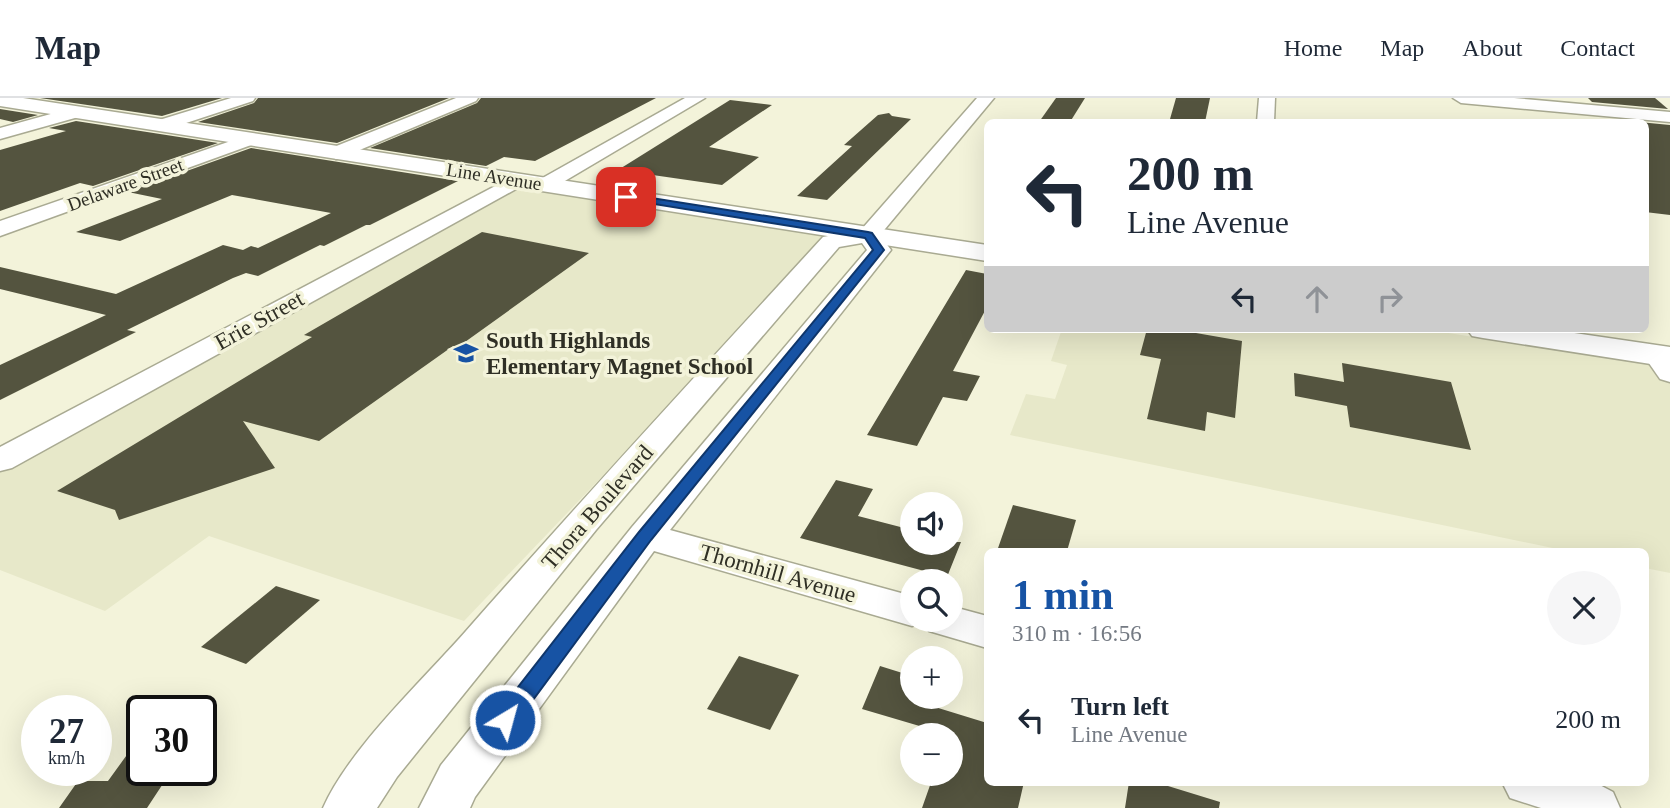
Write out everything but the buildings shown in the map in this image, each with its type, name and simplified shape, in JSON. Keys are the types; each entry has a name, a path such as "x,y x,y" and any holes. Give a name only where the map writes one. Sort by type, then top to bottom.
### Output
{"main road":[{"name":"Line Avenue","path":"8,100 984,253"},
{"path":"1505,333 1666,362"}],"street":[{"name":"Delaware Street","path":"162,125 247,98"},
{"path":"336,152 470,98"},
{"path":"546,184 697,98"},
{"path":"444,808 458,781 645,536 879,250 868,235 986,98"},
{"path":"1266,119 1267,98"},
{"path":"1461,98 1670,117"},
{"path":"0,134 76,112"},
{"name":"Delaware Street","path":"0,229 251,139"},
{"name":"Erie Street","path":"0,461 518,180"},
{"name":"Thora Boulevard","path":"348,808 380,762 583,522 831,242 868,235"},
{"name":"Thornhill Avenue","path":"645,536 900,608"},
{"path":"963,625 984,631"},
{"path":"1541,786 1566,793 1595,808"}],"shaded area":[{"name":"South Highlands Elementary Magnet School","path":"529,187 827,233 831,237 464,621 209,536 105,611 0,570 0,470 515,189"},
{"path":"1061,333 1448,333 1670,368 1670,573 1649,569 1649,548 1553,548 1010,435 1026,394 1055,399 1067,365 1051,361"}],"place":[{"name":"South Highlands Elementary Magnet School","path":"466,353"}],"route":[{"path":"505,720 645,536 879,250 868,235 626,197"}]}
